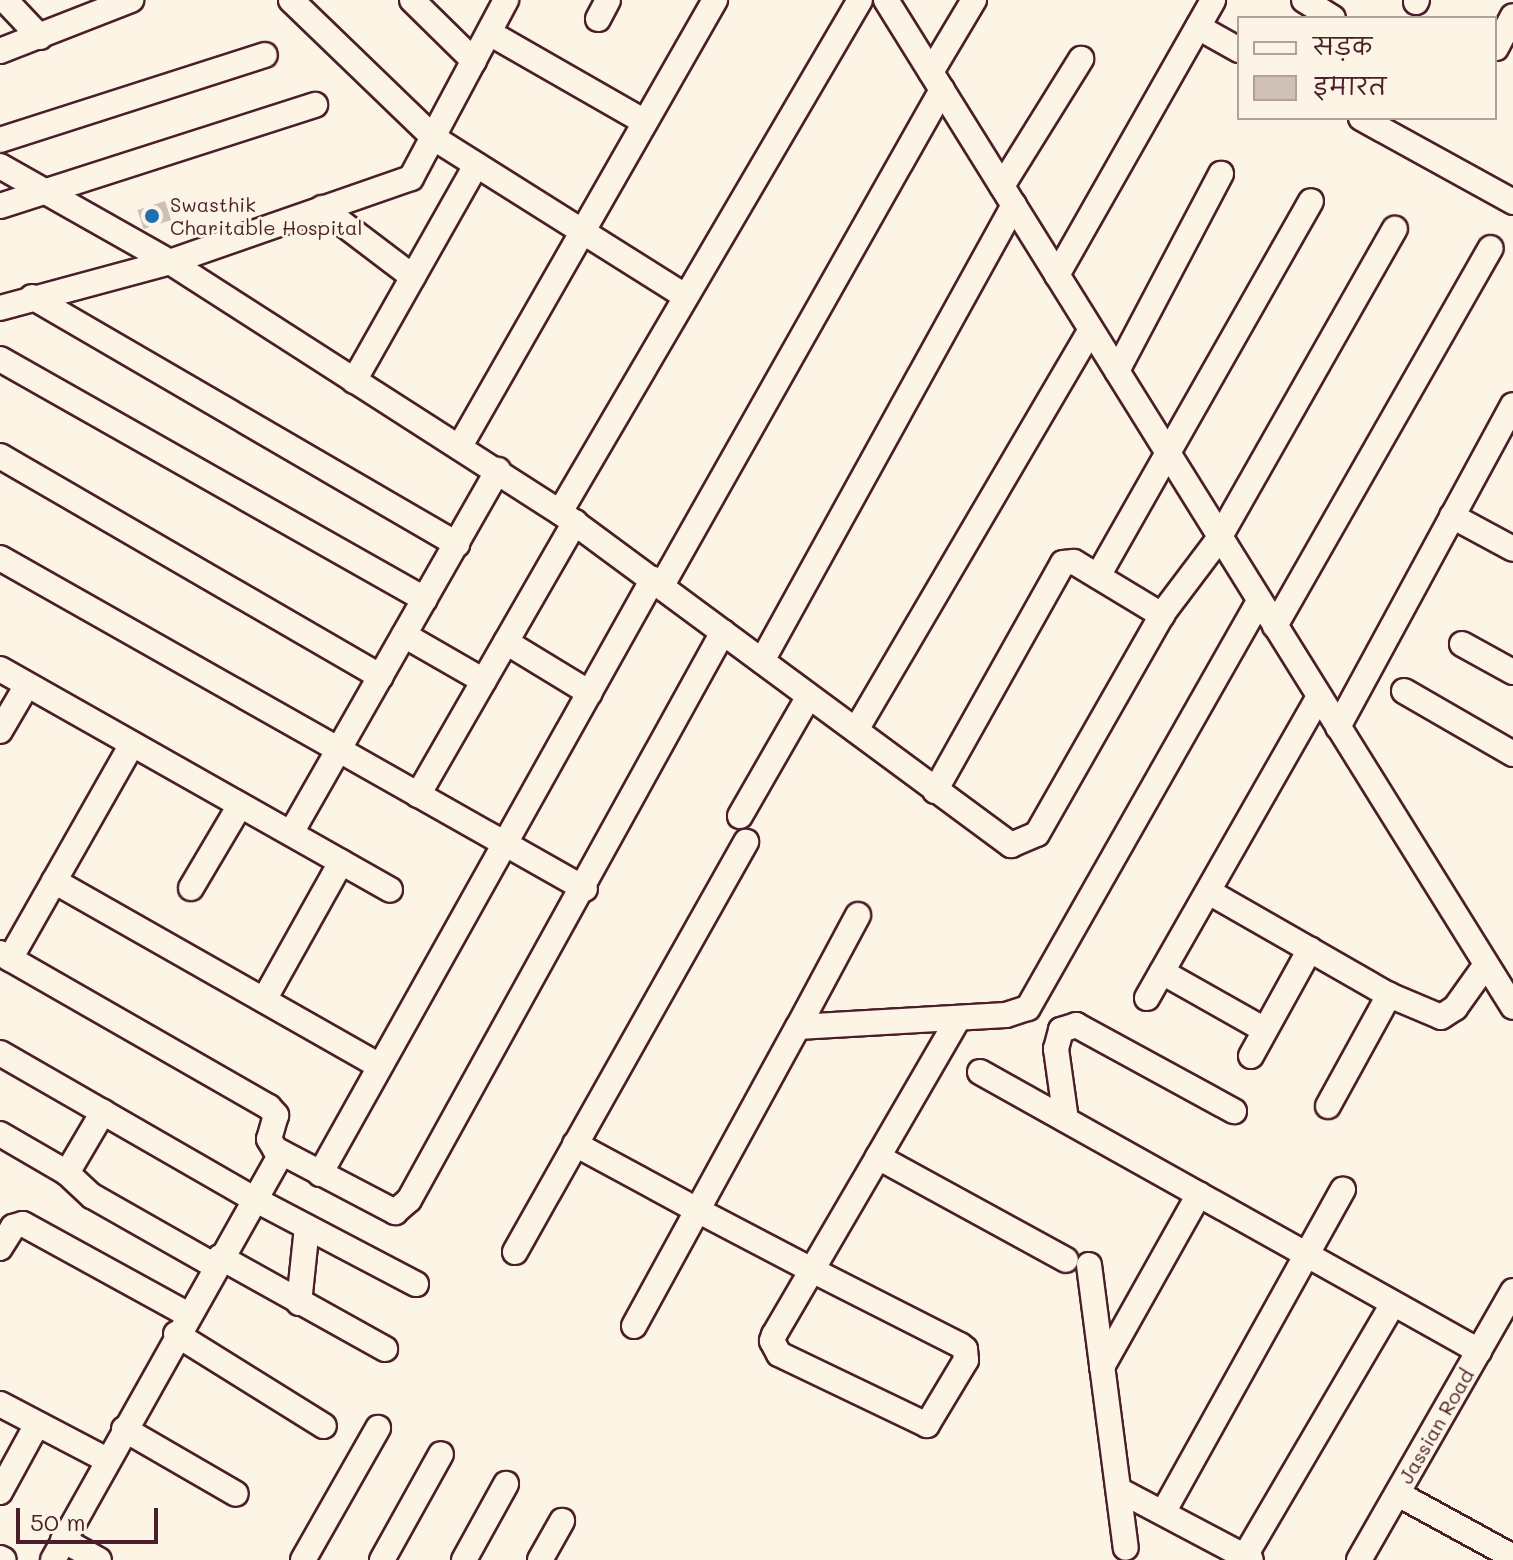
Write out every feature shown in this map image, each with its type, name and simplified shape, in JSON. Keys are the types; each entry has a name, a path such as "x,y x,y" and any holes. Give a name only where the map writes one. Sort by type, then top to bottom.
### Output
{"street":[{"path":"5,0 40,37"},
{"path":"0,51 131,0"},
{"path":"291,0 434,138 685,296"},
{"path":"412,0 474,61"},
{"path":"0,308 170,262 411,178 506,0"},
{"path":"460,446 715,0"},
{"path":"418,795 506,642 567,517 685,296 860,0"},
{"path":"886,0 1117,371 1218,540 1513,1007"},
{"path":"320,1174 590,693 657,582 937,81 974,0"},
{"path":"1057,275 1213,0"},
{"path":"1304,0 1330,16"},
{"path":"1497,46 1513,16"},
{"path":"1198,27 1237,49"},
{"path":"500,39 645,122"},
{"path":"0,140 265,55"},
{"path":"762,661 1081,59"},
{"path":"0,206 315,105"},
{"path":"1369,120 1397,127 1513,202"},
{"path":"354,381 476,165"},
{"path":"0,166 170,262 498,470 657,582 1011,845 1029,842 1162,615 1218,540 1395,229"},
{"path":"1117,371 1221,174"},
{"path":"1098,576 1311,201"},
{"path":"322,208 413,277"},
{"path":"1275,626 1491,248"},
{"path":"32,297 457,544"},
{"path":"856,730 1091,330"},
{"path":"0,359 425,599"},
{"path":"1338,727 1513,405"},
{"path":"0,456 381,677"},
{"path":"291,833 498,470"},
{"path":"1452,516 1513,549"},
{"path":"0,558 585,889"},
{"path":"935,791 1063,563 1074,562 1162,615"},
{"path":"798,1027 1018,1013 1036,998 1259,602"},
{"path":"132,744 54,881 5,956 269,1107 276,1115 271,1145 281,1153 384,1210 403,1207 585,889 723,632"},
{"path":"404,635 484,681"},
{"path":"506,642 590,693"},
{"path":"1462,644 1513,672"},
{"path":"0,669 390,890"},
{"path":"0,731 27,685"},
{"path":"1404,691 1513,754"},
{"path":"740,816 809,696"},
{"path":"1147,998 1319,697"},
{"path":"191,888 240,805"},
{"path":"515,1252 746,842"},
{"path":"264,1000 341,862"},
{"path":"54,881 379,1066"},
{"path":"1209,892 1389,995 1441,1017 1455,1008 1485,966"},
{"path":"634,1326 858,915"},
{"path":"1251,1056 1310,949"},
{"path":"1162,972 1265,1030"},
{"path":"1328,1106 1389,995"},
{"path":"575,1144 697,1210 812,1270 965,1349 966,1360 932,1422 916,1424 774,1351 774,1335 812,1270 878,1157 958,1019"},
{"path":"1066,1120 1056,1049 1061,1030 1076,1025 1234,1111"},
{"path":"0,1053 254,1199 416,1284"},
{"path":"980,1072 1479,1351"},
{"path":"67,1173 103,1112"},
{"path":"0,1134 67,1173 92,1196 385,1349"},
{"path":"99,1560 58,1550 182,1324 281,1153"},
{"path":"878,1157 1078,1262 1102,1367 1126,1548"},
{"path":"1164,1511 1343,1189"},
{"path":"1102,1367 1199,1194"},
{"path":"3,1235 23,1224 182,1324 324,1426"},
{"path":"299,1303 307,1227"},
{"name":"Jassian Road","path":"1359,1560 1513,1291"},
{"path":"1119,1490 1164,1511 1248,1558 1393,1304"},
{"path":"0,1404 107,1460"},
{"path":"0,1492 37,1424"},
{"path":"314,1556 378,1428"},
{"path":"124,1429 236,1494"},
{"path":"382,1560 441,1454"},
{"path":"464,1560 506,1484"},
{"path":"1398,1494 1513,1557"},
{"path":"540,1560 562,1521"}],"building":[{"path":"165,201 171,220 144,229 137,210"}],"place":[{"name":"Swasthik Charitable Hospital","path":"152,216"}]}
